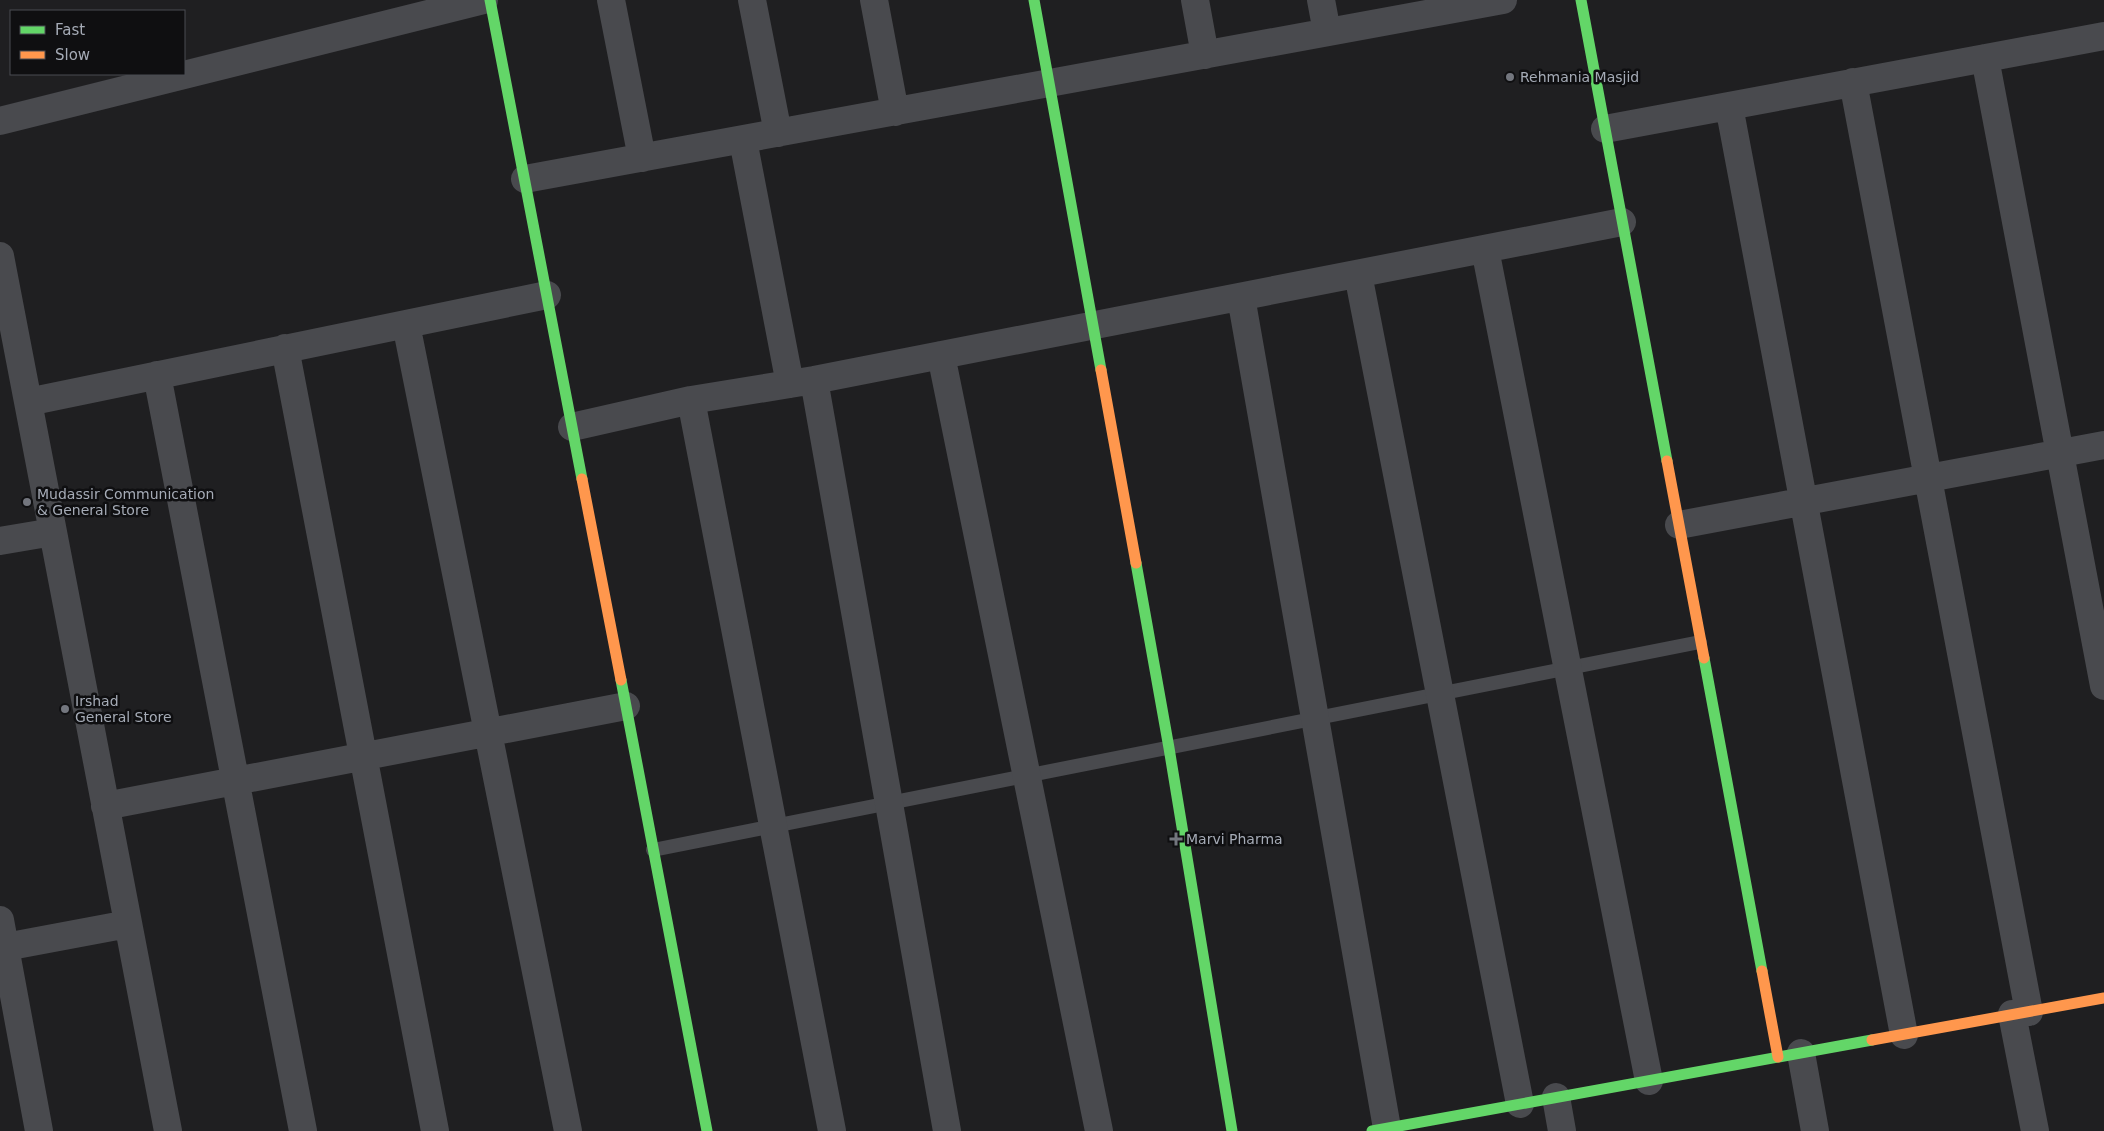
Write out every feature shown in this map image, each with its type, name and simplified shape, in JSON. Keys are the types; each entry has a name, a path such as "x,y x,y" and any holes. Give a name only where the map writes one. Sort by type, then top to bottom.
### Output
{"street":[{"path":"185,75 484,0"},
{"path":"490,0 707,1131"},
{"path":"611,0 642,158"},
{"path":"752,0 778,133"},
{"path":"874,0 895,112"},
{"path":"1034,0 1170,748 1232,1131"},
{"path":"1195,0 1205,55"},
{"path":"1321,0 1327,32"},
{"path":"525,180 1327,32 1451,5 1503,0"},
{"path":"1581,0 1700,642 1789,1055 1815,1131"},
{"path":"1605,129 2104,36"},
{"path":"1985,58 2104,686"},
{"path":"0,121 184,75"},
{"path":"1853,82 1928,478 2021,1013 2035,1131"},
{"path":"1729,106 1904,1034"},
{"path":"743,140 802,382 889,803 947,1131"},
{"path":"572,427 691,400 802,382 1622,222"},
{"path":"1485,249 1648,1081"},
{"path":"0,256 168,1131"},
{"path":"1358,274 1520,1104"},
{"path":"28,402 547,295"},
{"path":"1241,297 1315,719 1392,1129 2104,998"},
{"path":"406,324 568,1131"},
{"path":"285,348 435,1131"},
{"path":"941,355 1099,1131"},
{"path":"158,375 303,1131"},
{"path":"691,400 832,1131"},
{"path":"1679,525 2104,445"},
{"path":"0,541 53,532"},
{"path":"105,806 626,706"},
{"path":"0,920 2,948 39,1131"},
{"path":"2,948 128,924"},
{"path":"1556,1098 1562,1131"}],"lane":[{"path":"653,850 1700,642"}],"shaded area":[{"path":"0,0 2104,0 2104,1131 0,1131"}],"traffic: fast":[{"path":"490,0 582,479"},
{"path":"1034,0 1101,370"},
{"path":"1581,0 1667,461"},
{"path":"1136,563 1169,748 1232,1131"},
{"path":"1704,658 1762,971"},
{"path":"621,680 707,1131"},
{"path":"1372,1131 1872,1040"}],"traffic: slow":[{"path":"1101,370 1136,563"},
{"path":"1667,461 1704,658"},
{"path":"582,479 621,680"},
{"path":"1762,971 1778,1057"},
{"path":"1872,1040 2104,998"}],"place":[{"name":"Rehmania Masjid","path":"1510,77"},
{"name":"Mudassir Communication & General Store","path":"27,502"},
{"name":"Irshad General Store","path":"65,709"},
{"name":"Marvi Pharma","path":"1176,839"}]}
